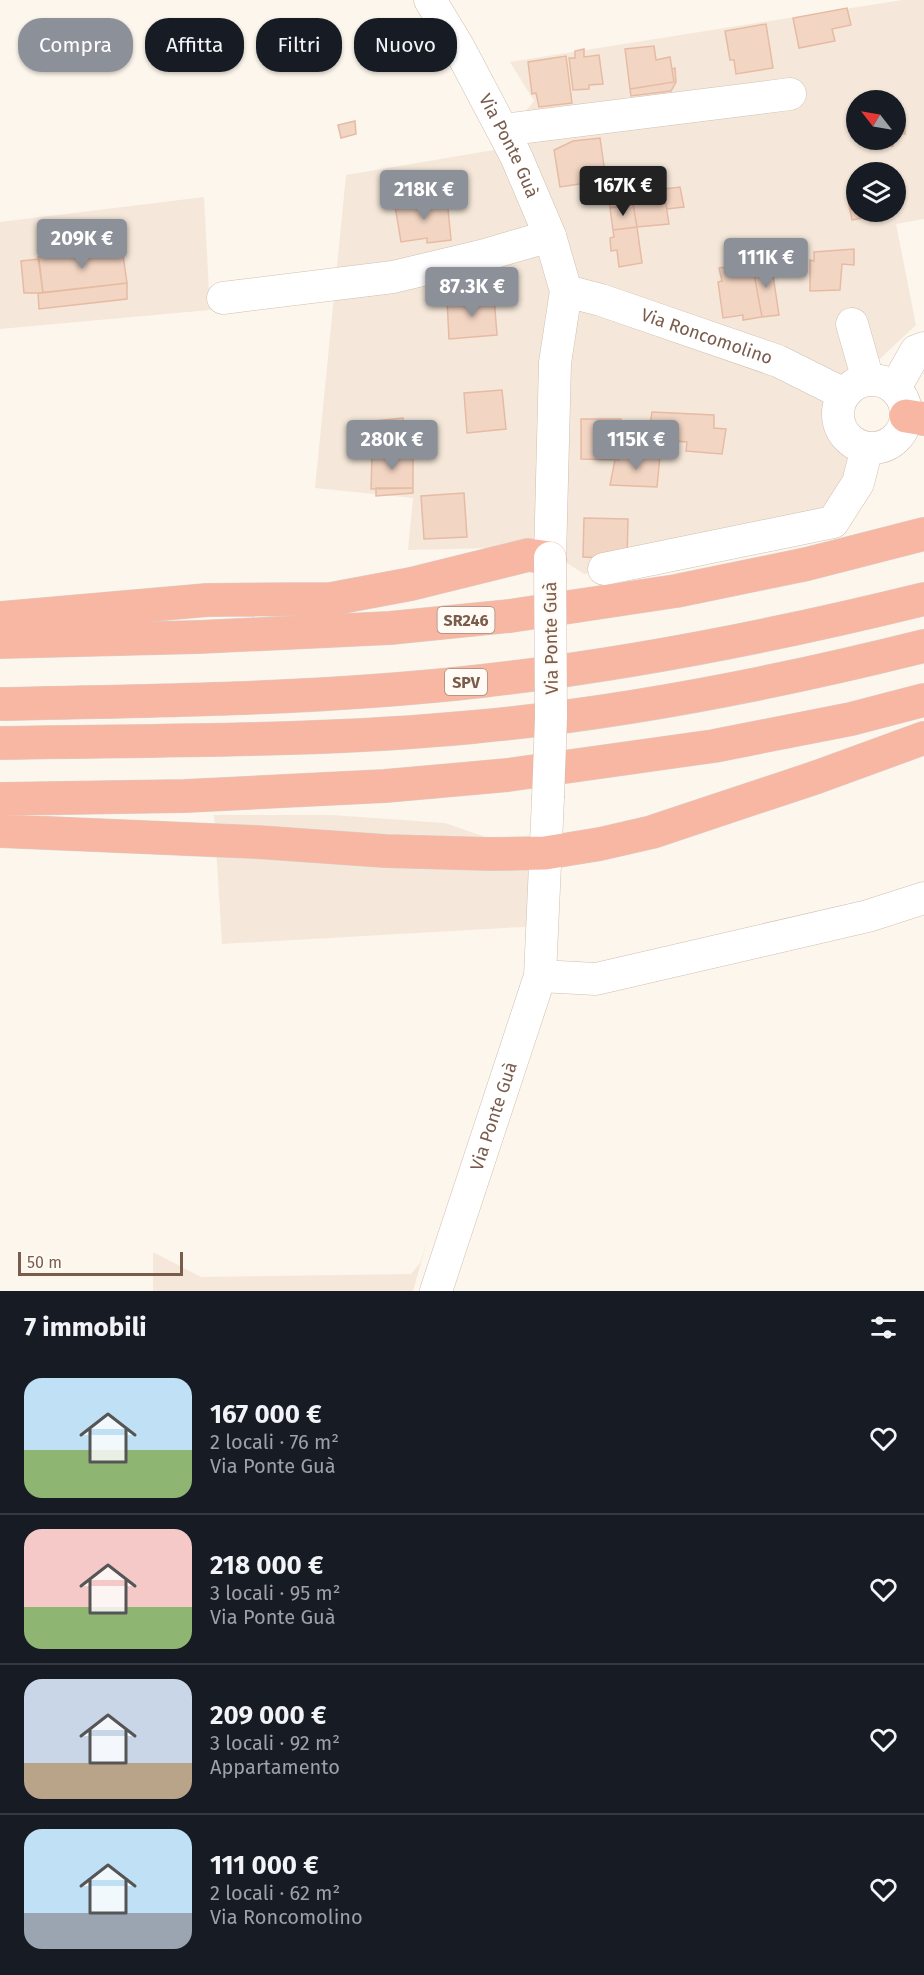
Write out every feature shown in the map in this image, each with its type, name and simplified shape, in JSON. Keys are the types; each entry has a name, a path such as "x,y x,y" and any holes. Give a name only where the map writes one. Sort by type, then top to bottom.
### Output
{"highway":[{"name":"SR246","path":"0,642 199,637 390,628 510,616 686,588 807,564 924,534"},
{"path":"0,618 207,600 331,599 411,584 528,555 550,558"},
{"name":"SPV","path":"0,704 252,698 479,681 696,650 807,627 924,598"},
{"path":"0,743 269,739 474,727 590,713 710,693 835,667 924,645"},
{"path":"0,799 185,796 384,786 508,774 714,746 851,719 924,700"},
{"path":"0,831 257,842 385,851 545,853 652,832 817,777 924,738"}],"street":[{"name":"Via Ponte Guà","path":"430,0 458,46 516,156 550,236 566,291 555,363 550,558 551,718 540,976 436,1291"},
{"path":"503,130 790,94"},
{"path":"223,298 393,277 481,256 550,236"},
{"name":"Via Roncomolino","path":"566,291 601,300 887,399"},
{"path":"852,324 887,399 904,427 898,437 878,448 856,445 847,438 840,428 839,405 887,399"},
{"path":"887,399 916,351 924,348"},
{"path":"604,568 833,522 858,483 867,448"},
{"path":"540,976 596,979 868,916 924,898"}],"shaded area":[{"path":"902,0 924,0 924,219 896,224 916,325 836,400 849,468 830,517 584,574 542,547 408,550 413,498 315,488 346,175 494,150 534,101 510,62"},
{"path":"204,197 210,310 0,329 0,222"},
{"path":"214,815 332,815 445,823 497,841 545,872 540,926 222,944"},
{"path":"428,1238 413,1291 153,1291 153,1252 201,1277 411,1274 420,1263"}],"building":[{"path":"847,8 851,25 832,29 835,41 799,48 793,18"},
{"path":"766,24 773,68 736,74 734,60 730,60 725,31"},
{"path":"654,46 656,60 670,57 674,82 630,89 625,49"},
{"path":"584,49 584,57 599,55 603,84 589,85 589,89 573,90 569,58 575,58 575,51"},
{"path":"566,56 572,103 539,107 536,93 532,94 528,62"},
{"path":"675,68 676,82 671,91 631,96 630,89 674,82 672,69"},
{"path":"355,121 356,134 341,138 338,125"},
{"path":"600,138 606,180 560,187 554,150 573,141"},
{"path":"635,170 638,192 680,187 684,207 667,209 665,199 610,208 606,175"},
{"path":"447,198 451,240 427,243 427,238 401,242 395,206"},
{"path":"665,199 669,224 637,227 633,204"},
{"path":"633,204 637,227 613,230 610,208"},
{"path":"637,227 642,263 619,267 617,250 611,251 610,238 614,237 613,230"},
{"path":"111,237 112,249 57,255 56,243"},
{"path":"122,248 127,283 43,293 38,257"},
{"path":"854,249 854,265 842,264 840,290 810,291 810,260 814,261 814,252"},
{"path":"39,259 43,293 24,293 21,261"},
{"path":"771,262 779,315 762,317 752,263"},
{"path":"752,263 762,317 743,320 743,315 723,318 718,282 722,281 719,268"},
{"path":"127,283 127,299 39,309 38,293"},
{"path":"494,297 497,335 449,339 447,300"},
{"path":"502,390 506,429 467,433 464,393"},
{"path":"652,412 714,415 714,428 726,429 722,454 686,451 687,442 660,440 650,425"},
{"path":"403,418 405,439 366,443 364,422"},
{"path":"581,419 621,419 619,460 581,459"},
{"path":"413,453 413,488 371,489 372,455"},
{"path":"620,455 660,456 657,487 610,485 615,460 619,460"},
{"path":"376,488 413,488 413,493 376,496"},
{"path":"464,493 467,537 424,539 421,496"},
{"path":"584,518 628,519 627,559 583,557"}]}
